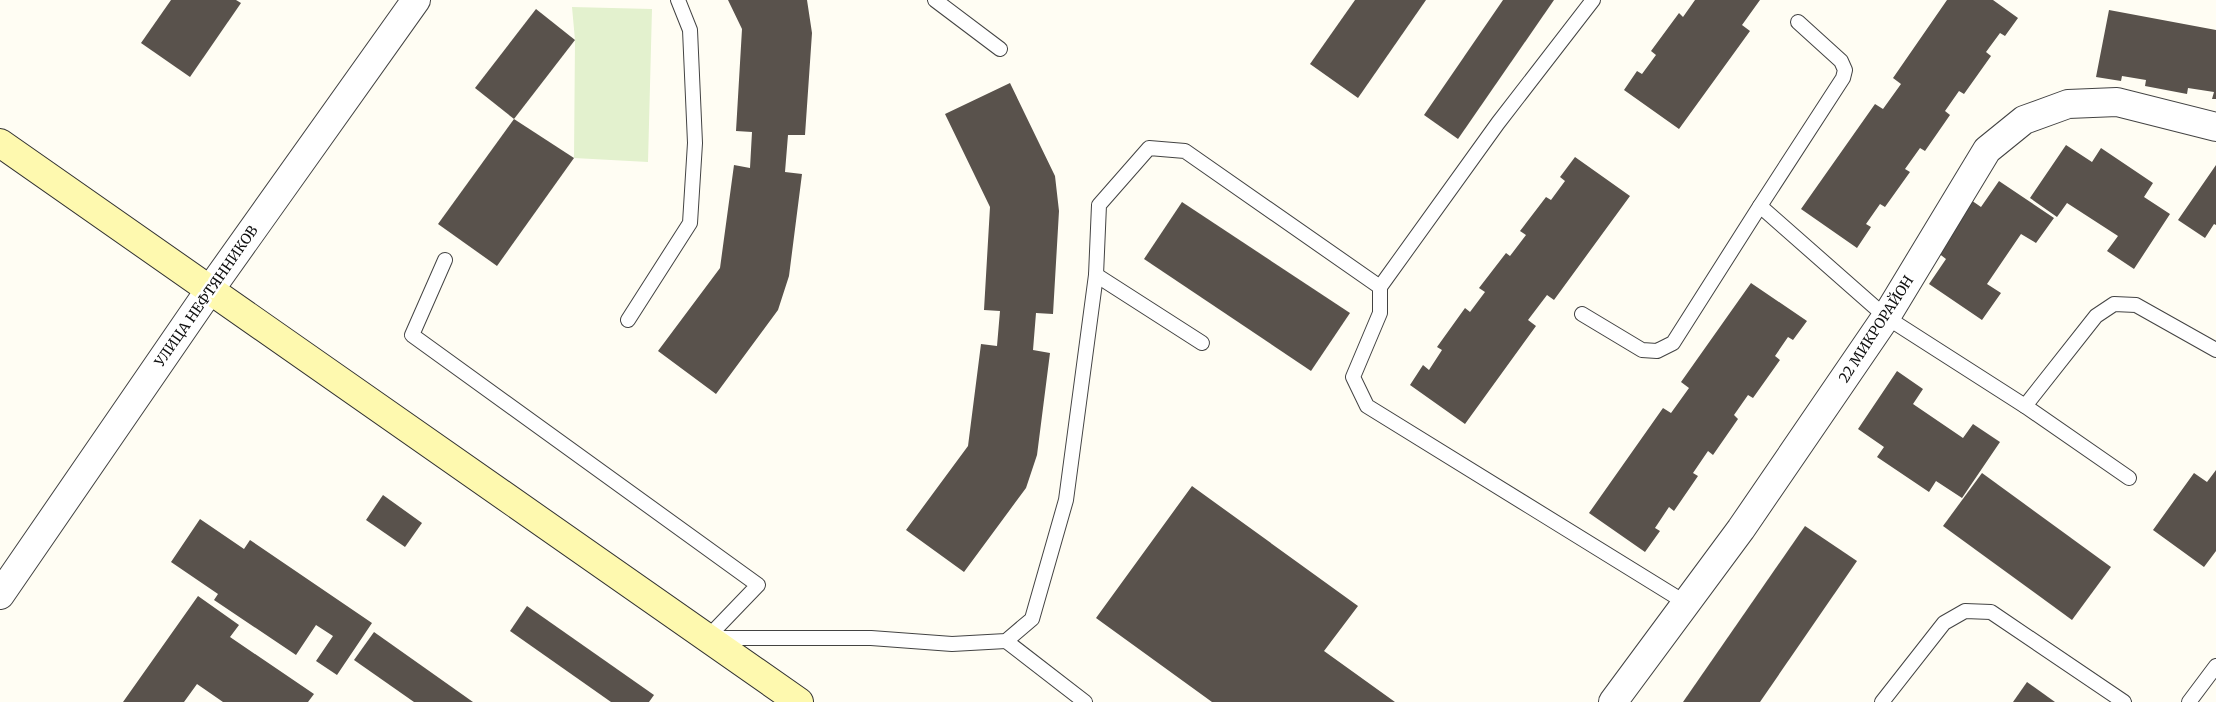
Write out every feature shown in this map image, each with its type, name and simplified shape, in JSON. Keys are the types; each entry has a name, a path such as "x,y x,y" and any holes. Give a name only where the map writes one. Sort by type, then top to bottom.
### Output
{"main road":[{"path":"0,143 799,702"}],"street":[{"name":"УЛИЦА НЕФТЯННИКОВ","path":"0,595 209,291 416,0"},
{"name":"22 МИКРОРАЙОН","path":"1613,702 1741,530 1886,316 1987,150 2024,120 2068,104 2117,102 2216,127"}],"lane":[{"path":"628,320 690,223 695,143 690,30 678,0"},
{"path":"935,0 1000,49"},
{"path":"1593,0 1498,123 1380,287 1380,313 1353,377 1367,406 1686,603"},
{"path":"1582,314 1642,350 1657,351 1673,343 1843,78 1845,70 1841,61 1798,22"},
{"path":"707,638 871,638 952,644 1006,641 1032,619 1066,500 1096,275 1099,205 1149,148 1185,151 1380,287"},
{"path":"1760,206 1886,316 2025,406 2129,478"},
{"path":"445,260 412,335 758,585 707,638"},
{"path":"1096,275 1202,343"},
{"path":"2025,406 2096,316 2114,304 2136,305 2216,350"},
{"path":"1882,702 1944,623 1965,611 1991,612 2124,702"},
{"path":"1006,641 1085,702"},
{"path":"2188,702 2216,666"}],"green space":[{"path":"572,7 652,9 648,162 574,158 575,40"}],"building":[{"path":"171,0 236,0 241,3 190,77 141,43"},
{"path":"728,0 807,0 812,33 805,135 788,135 785,172 802,174 789,276 778,310 716,394 658,351 720,268 734,165 750,168 752,132 736,131 742,29"},
{"path":"1355,0 1426,0 1358,98 1310,64"},
{"path":"1503,0 1554,0 1458,139 1424,115"},
{"path":"1695,0 1760,0 1742,25 1750,31 1679,129 1624,90 1637,71 1642,74 1656,55 1651,51 1679,13 1683,17"},
{"path":"1947,0 1993,0 2018,18 2005,36 2000,33 1986,52 1991,56 1964,94 1959,91 1945,111 1950,115 1925,151 1920,148 1905,169 1910,172 1885,207 1880,204 1866,224 1871,227 1857,248 1801,209 1875,104 1883,109 1901,84 1893,78"},
{"path":"536,9 575,40 514,119 475,88"},
{"path":"2109,10 2216,30 2216,99 2212,99 2214,92 2188,88 2187,94 2145,86 2146,80 2122,76 2121,81 2096,77"},
{"path":"1010,83 1055,176 1059,211 1053,314 1036,313 1033,350 1050,353 1037,455 1026,488 964,572 906,530 968,446 981,344 997,346 1000,311 984,310 990,207 945,114"},
{"path":"514,119 574,158 497,266 438,224"},
{"path":"2066,145 2092,162 2101,148 2153,183 2144,197 2170,214 2134,269 2107,251 2118,236 2067,203 2057,217 2030,198"},
{"path":"1575,157 1630,196 1554,300 1547,295 1528,320 1536,326 1465,424 1410,385 1423,365 1429,370 1442,350 1437,347 1465,308 1470,312 1485,292 1479,288 1506,253 1510,256 1526,235 1520,231 1546,197 1551,200 1565,181 1560,177"},
{"path":"2216,165 2216,225 2214,224 2205,238 2178,220"},
{"path":"1999,181 2054,218 2036,243 2021,234 1987,284 2001,293 1982,320 1929,284 1946,259 1933,249 1968,198 1981,207"},
{"path":"1182,202 1350,313 1311,371 1144,259"},
{"path":"1751,283 1807,321 1793,340 1788,337 1775,356 1780,360 1753,398 1748,395 1734,415 1738,419 1713,455 1708,451 1693,473 1698,476 1674,511 1669,507 1655,528 1660,531 1645,552 1589,513 1663,408 1671,413 1689,388 1681,382"},
{"path":"1897,371 1923,389 1913,404 1963,438 1973,424 2000,442 1962,498 1936,481 1929,492 1877,457 1884,447 1858,429"},
{"path":"2216,470 2216,551 2204,567 2153,530 2194,473 2207,482"},
{"path":"1982,473 2111,567 2072,620 1943,526"},
{"path":"1192,486 1358,606 1324,651 1395,702 1212,702 1096,618"},
{"path":"383,495 422,523 405,547 366,520"},
{"path":"200,519 244,549 250,540 372,623 337,675 316,661 333,636 316,625 296,655 214,600 218,594 171,562"},
{"path":"1805,526 1857,561 1760,702 1683,702"},
{"path":"198,596 239,625 230,637 314,694 308,702 223,702 197,684 184,702 123,702"},
{"path":"527,606 654,695 649,702 611,702 510,631"},
{"path":"374,632 473,702 414,702 354,660"},
{"path":"2027,682 2055,702 2013,702"}]}
